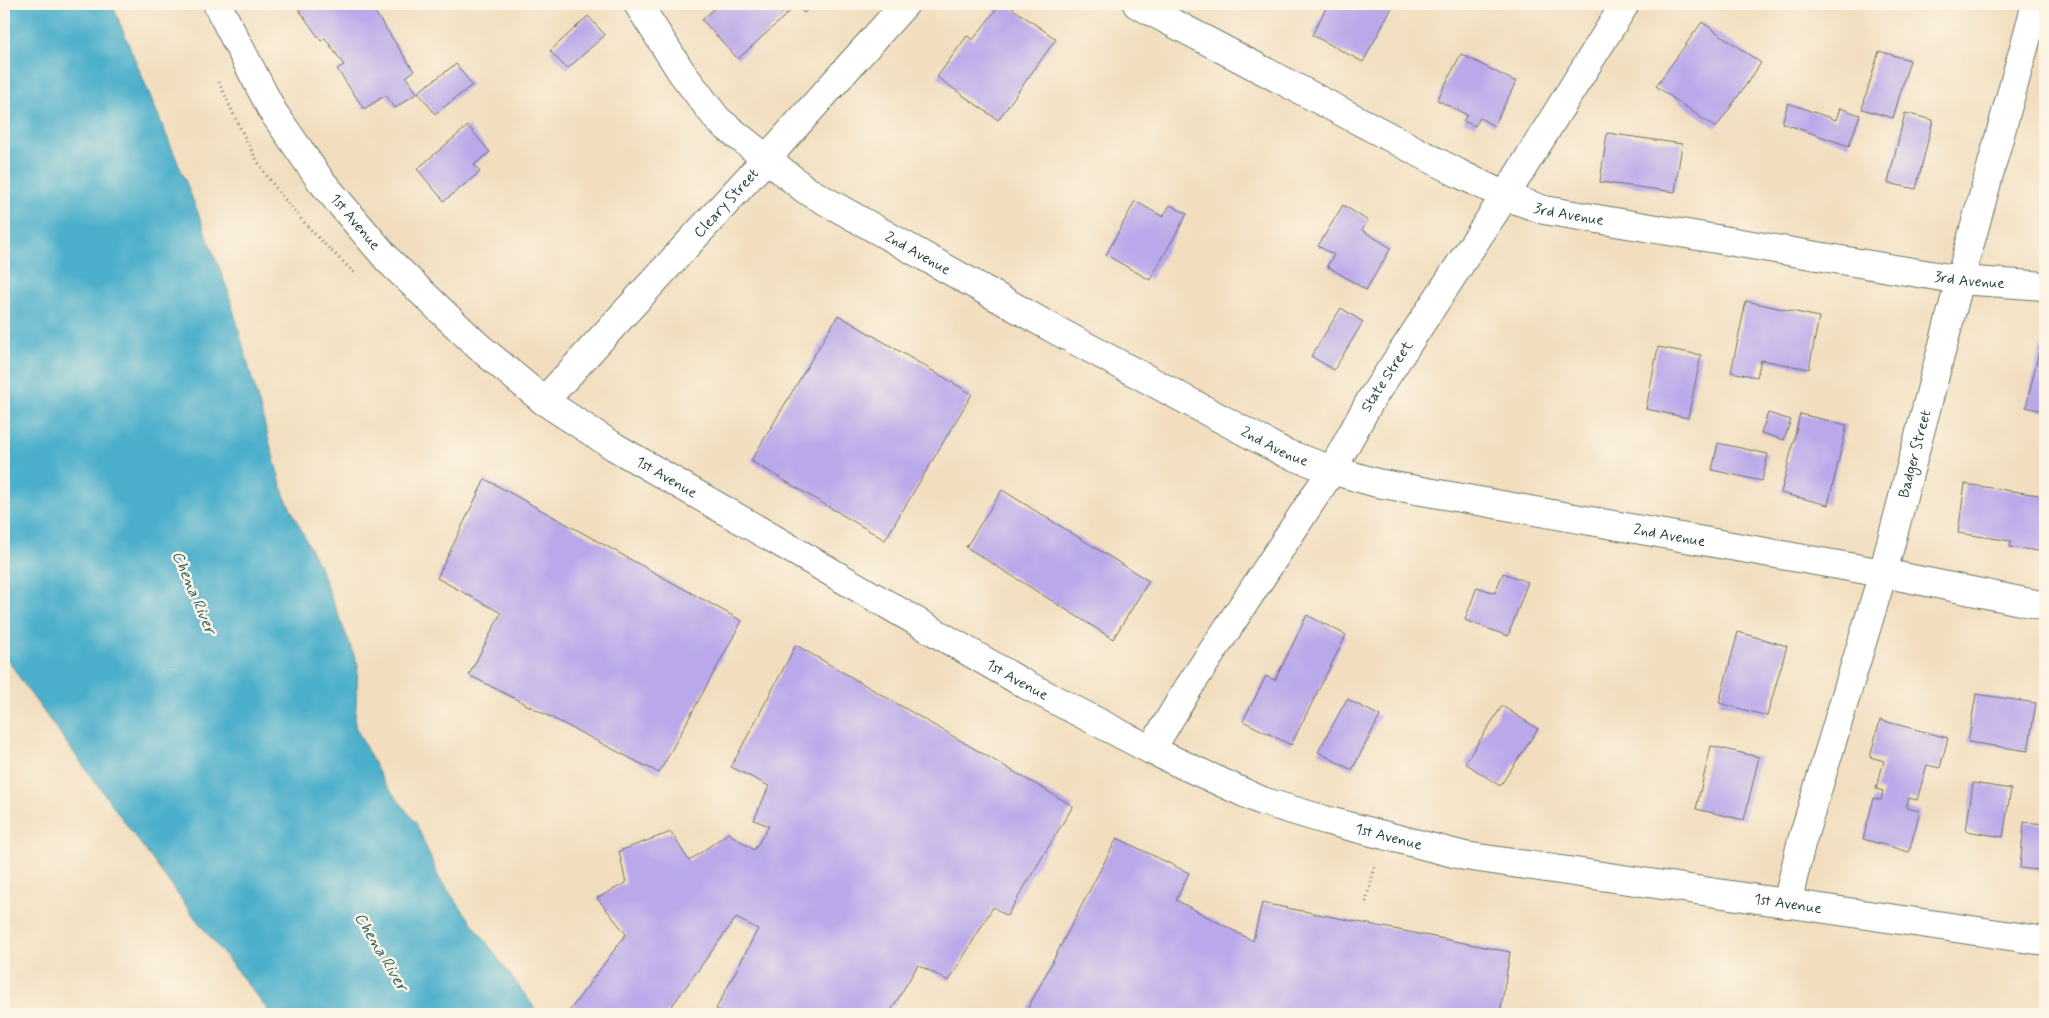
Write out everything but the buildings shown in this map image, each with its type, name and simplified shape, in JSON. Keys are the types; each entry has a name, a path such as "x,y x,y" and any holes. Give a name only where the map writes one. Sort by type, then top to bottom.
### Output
{"street":[{"name":"1st Avenue","path":"217,4 273,112 321,181 389,261 478,346 544,401 615,447 1021,682 1151,750 1262,801 1325,820 1465,856 2045,942"},
{"name":"2nd Avenue","path":"638,4 682,73 718,120 806,190 1052,328 1285,453 1332,470 1386,484 1883,573 2045,606"},
{"name":"Cleary Street","path":"544,401 905,4"},
{"name":"3rd Avenue","path":"1137,4 1458,174 1505,196 1544,210 1960,280 2045,286"},
{"name":"State Street","path":"1151,750 1187,690 1332,470 1370,401 1505,196 1625,4"},
{"name":"Badger Street","path":"1787,904 1801,844 1883,573 1960,280 2036,4"}],"path":[{"path":"1366,902 1376,865"}],"water":[{"name":"Chena River","path":"4,4 112,4 188,187 228,291 284,495 319,566 358,665 355,726 383,781 416,823 439,878 539,1014 271,1014 195,918 27,689 4,654"}]}
